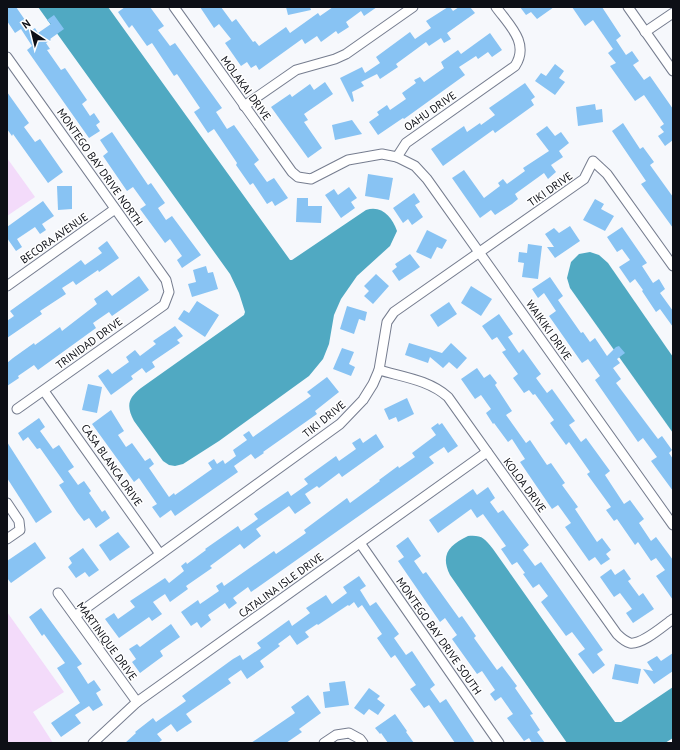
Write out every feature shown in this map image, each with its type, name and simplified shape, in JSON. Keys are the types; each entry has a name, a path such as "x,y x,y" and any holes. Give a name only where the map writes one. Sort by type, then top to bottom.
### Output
{"street":[{"name":"MOLAKAI DRIVE","path":"174,7 292,172 298,177 311,179 348,160 382,154 397,157"},
{"path":"244,106 296,70 335,59 346,54 413,7"},
{"name":"OAHU DRIVE","path":"397,157 406,143 515,66 520,57 520,45 496,7"},
{"path":"628,7 673,71"},
{"path":"645,32 673,13"},
{"name":"MONTEGO BAY DRIVE NORTH","path":"7,57 166,280 169,292"},
{"name":"WAIKIKI DRIVE","path":"397,157 415,166 427,179 673,525"},
{"name":"TIKI DRIVE","path":"75,616 340,424 363,400 373,384 379,370 387,322 394,312 584,179 593,161 607,174 673,266"},
{"name":"BECORA AVENUE","path":"7,286 115,209"},
{"name":"TRINIDAD DRIVE","path":"17,409 164,305 169,292"},
{"name":"KOLOA DRIVE","path":"379,370 427,384 440,390 448,398 617,634 623,640 631,643 638,642 645,639 673,619"},
{"name":"CASA BLANCA DRIVE","path":"44,391 160,554"},
{"name":"CATALINA ISLE DRIVE","path":"93,743 137,702 487,452"},
{"path":"7,503 19,521 20,530 7,539"},
{"name":"MONTEGO BAY DRIVE SOUTH","path":"360,543 499,743"},
{"name":"MARTINIQUE DRIVE","path":"58,593 137,702"},
{"path":"324,743 336,735 349,732 360,739 363,743"}],"shaded area":[{"path":"7,158 35,197 7,216"},
{"path":"7,612 64,692 33,712 53,743 7,743"}],"water":[{"path":"38,7 108,7 290,260 366,210 377,209 386,213 397,231 390,246 357,276 341,299 334,315 329,344 323,359 309,376 219,441 183,464 175,466 169,465 163,461 131,416 129,407 131,399 133,395 141,388 244,315 245,312 239,293 230,274"},
{"path":"590,252 599,255 608,263 673,357 673,433 570,288 567,278 571,262 579,254"},
{"path":"468,536 477,536 482,538 493,549 615,722 621,722 673,687 673,738 665,743 567,743 450,575 446,562 448,551 461,539"}],"building":[{"path":"7,7 16,7 32,30 35,28 38,33 51,24 47,20 54,15 64,29 46,43 50,49 47,50 61,70 65,68 87,100 82,104 90,116 94,113 100,122 96,125 100,131 89,138 27,50 32,46 21,29 15,33 7,21"},
{"path":"125,7 150,7 164,26 158,30 170,46 175,43 222,108 216,112 227,129 234,125 259,160 254,164 267,182 274,178 288,198 275,206 272,201 267,204 253,183 250,185 214,129 208,133 194,112 200,108 177,74 174,76 152,43 147,46 132,25 129,28 118,12"},
{"path":"200,7 221,7 232,22 236,19 253,42 255,41 259,46 286,27 290,33 318,13 320,16 333,7 377,7 364,16 361,11 346,22 349,27 338,34 336,31 321,42 317,36 305,44 302,39 259,70 256,65 251,68 247,62 241,66 225,43 231,39 219,24 214,28"},
{"path":"286,7 310,7 311,10 288,15"},
{"path":"450,7 453,11 459,7 470,7 475,13 447,33 451,39 444,43 441,38 429,46 426,42 396,64 398,67 380,79 377,74 361,82 364,86 352,92 354,101 352,102 340,78 362,67 365,73 380,63 376,57 410,32 415,39 431,28 426,21"},
{"path":"520,7 554,7 537,19 531,12 526,15"},
{"path":"572,7 602,7 621,36 616,40 626,55 632,51 639,61 633,65 644,80 650,76 673,109 673,140 665,146 658,136 664,132 660,127 664,124 644,95 635,101 610,66 616,63 608,53 613,49 593,20 585,26"},
{"path":"490,33 502,50 492,57 488,52 478,59 476,56 459,67 465,75 404,119 403,118 378,135 369,122 379,115 377,112 387,105 390,110 406,99 402,93 416,83 414,80 420,77 424,82 444,68 441,62 458,50 461,54"},
{"path":"555,64 564,71 559,78 565,82 555,95 535,81 541,73 546,76"},
{"path":"325,82 333,94 304,114 308,120 304,122 322,148 308,158 271,107 290,94 292,97 310,84 314,90"},
{"path":"525,83 535,97 531,100 534,105 495,133 493,130 443,166 431,149 464,126 467,132 480,123 481,125 495,115 489,108"},
{"path":"7,92 29,123 24,127 35,142 40,139 63,172 48,183 13,134 12,136 7,129"},
{"path":"595,104 596,110 602,109 603,122 578,126 576,107"},
{"path":"352,120 362,134 335,140 332,125"},
{"path":"623,123 640,149 643,147 654,162 650,165 673,197 673,228 641,184 646,181 612,131"},
{"path":"547,126 555,136 561,132 569,143 559,151 563,157 551,165 556,172 548,179 544,173 515,194 518,199 512,204 495,215 491,210 480,218 452,178 464,170 484,198 500,186 498,183 503,179 507,184 525,171 523,168 549,151 536,134"},
{"path":"112,132 148,185 151,183 165,203 158,208 166,220 172,216 201,255 182,268 177,260 182,256 170,239 165,243 140,209 146,205 133,187 127,191 103,156 108,152 100,140"},
{"path":"368,174 393,178 389,200 365,196"},
{"path":"57,186 72,186 72,209 58,210"},
{"path":"349,187 357,198 351,202 355,208 341,218 325,195 334,189 338,195"},
{"path":"414,193 420,202 415,205 423,217 412,225 408,219 403,223 393,208"},
{"path":"297,198 308,198 308,206 322,206 321,223 296,222"},
{"path":"595,199 604,204 601,209 614,216 605,231 583,220"},
{"path":"43,201 54,216 42,224 46,230 40,234 35,227 17,239 22,247 16,251 7,238 7,227"},
{"path":"570,226 580,241 555,258 547,247 554,247 545,234 554,228 559,233"},
{"path":"622,227 647,263 642,266 653,283 659,279 665,289 660,293 673,311 673,327 660,309 656,312 635,279 630,283 619,267 630,260 622,249 617,252 607,237"},
{"path":"427,230 447,240 442,249 437,247 431,259 416,252"},
{"path":"107,241 119,258 99,272 98,270 76,285 73,281 62,288 66,294 40,311 42,314 7,338 7,321 14,316 10,311 81,260 85,265 102,253 98,248"},
{"path":"528,244 542,246 538,279 522,277 524,263 518,262 519,252 527,253"},
{"path":"410,254 420,267 399,281 392,271 397,267 395,264"},
{"path":"206,266 208,273 213,272 218,289 192,297 188,284 196,282 193,270"},
{"path":"376,274 389,286 373,304 364,296 369,291 364,286"},
{"path":"139,276 149,290 112,316 109,312 93,323 96,328 38,370 34,365 7,386 7,363 13,358 34,343 35,345 60,327 62,331 97,304 94,299 107,290 112,296"},
{"path":"550,277 563,296 558,300 581,333 583,332 590,342 595,338 607,356 619,346 625,353 617,359 620,363 613,368 621,379 616,383 658,439 662,436 672,450 669,453 673,459 673,491 651,461 657,457 643,438 638,442 595,380 600,376 588,359 582,363 549,316 556,311 544,293 538,298 532,289"},
{"path":"471,286 492,299 481,316 461,303"},
{"path":"197,301 219,315 205,337 178,319 184,310 189,313"},
{"path":"449,302 457,314 438,327 430,315"},
{"path":"347,306 367,312 365,321 359,319 354,334 340,329"},
{"path":"499,314 513,334 508,337 519,353 523,349 541,374 536,378 547,393 552,389 575,421 569,425 581,442 586,438 610,471 605,475 624,504 630,500 644,519 639,523 651,541 656,537 673,560 673,600 656,576 665,570 656,558 651,561 638,542 635,545 617,519 614,521 606,510 611,507 587,474 590,472 569,442 566,445 550,423 554,420 535,394 533,395 529,390 524,393 513,378 518,374 502,352 506,350 497,337 492,340 482,326"},
{"path":"175,326 183,336 177,340 180,343 152,362 155,367 146,373 142,368 131,376 133,379 111,395 98,376 108,369 112,374 129,362 126,357 135,350 140,356 156,344 153,341"},
{"path":"409,343 442,353 451,343 467,358 457,369 449,362 443,368 430,357 428,363 405,355"},
{"path":"342,348 354,352 349,364 355,367 351,376 333,369"},
{"path":"477,368 484,378 490,374 497,383 495,385 512,411 506,415 526,443 530,440 547,465 551,463 565,483 562,485 578,507 575,509 597,542 602,538 611,550 606,554 610,559 601,565 595,557 589,561 565,527 571,523 558,505 552,509 520,462 525,459 512,439 508,442 494,423 493,424 486,413 491,409 481,395 475,399 461,379"},
{"path":"327,377 339,392 315,411 317,414 255,459 251,454 234,466 238,472 175,516 171,510 160,518 152,507 157,504 139,478 134,482 92,424 111,410 124,431 118,435 126,447 132,443 145,461 150,458 154,464 149,468 169,497 174,493 175,495 212,469 208,463 214,459 217,464 223,460 225,464 236,456 233,450 247,440 243,435 249,431 253,437 311,396 307,392"},
{"path":"88,384 102,387 97,413 82,410"},
{"path":"407,398 414,414 398,422 396,417 389,420 384,409"},
{"path":"39,418 45,427 40,431 53,449 59,445 74,467 68,471 78,485 84,481 91,491 89,493 102,512 105,510 110,518 96,528 89,518 84,521 77,512 59,485 64,482 40,448 37,449 28,437 23,441 18,433"},
{"path":"438,423 439,425 442,423 458,446 448,453 444,447 429,457 434,463 251,592 248,587 233,598 237,603 229,609 225,603 208,615 211,620 201,628 197,622 191,626 181,612 198,600 200,604 219,591 216,586 222,582 224,586 274,551 276,554 306,533 304,530 347,498 350,503 398,466 399,468 415,457 412,453 436,435 431,428"},
{"path":"376,434 384,447 342,477 339,473 319,488 317,486 305,494 311,503 295,514 289,506 256,529 261,536 244,549 240,544 210,566 212,568 186,586 188,589 170,602 165,594 153,602 162,614 152,621 149,617 119,638 105,619 114,613 118,619 135,607 130,601 165,578 169,583 184,571 181,566 186,562 187,564 206,550 205,549 238,526 241,531 258,519 254,514 288,491 291,496 308,484 304,479 336,456 339,461 356,449 352,443 360,438 363,443"},
{"path":"7,442 52,512 36,523 7,478"},
{"path":"488,487 495,498 490,502 498,513 503,510 529,545 523,550 535,566 541,562 603,650 597,654 605,665 593,674 578,654 585,649 572,632 566,636 541,602 548,596 539,584 533,588 517,562 512,565 501,549 506,546 483,514 477,518 471,509 438,533 429,520 473,489 477,495"},
{"path":"118,532 130,547 110,561 99,545"},
{"path":"408,537 421,556 414,561 423,574 426,572 459,618 462,616 476,636 474,638 497,670 502,666 517,686 515,688 533,714 530,715 540,730 537,732 545,743 532,743 529,738 524,741 507,718 513,714 501,697 495,701 490,694 495,690 482,671 477,674 452,639 457,635 445,618 440,622 398,561 404,557 396,546"},
{"path":"35,542 46,558 11,583 7,578 7,561"},
{"path":"83,548 99,570 89,577 85,572 76,578 68,567 72,563 69,558"},
{"path":"611,569 615,575 624,569 631,579 628,581 639,596 643,593 654,609 633,623 626,613 632,609 620,593 614,597 600,577"},
{"path":"359,576 366,586 360,590 370,606 376,602 399,634 394,638 406,655 412,651 435,685 430,689 440,703 446,699 475,743 455,743 429,705 424,708 410,689 416,685 395,655 391,658 377,638 382,634 362,605 358,608 354,602 305,632 309,637 297,645 290,635 278,644 280,646 260,661 264,667 247,679 241,670 228,679 231,683 186,714 192,722 177,732 171,724 157,734 162,740 158,743 125,743 136,733 135,732 153,718 156,722 186,701 182,696 233,659 240,655 243,660 261,648 257,643 289,620 292,626 310,613 306,608 326,595 332,604 347,593 343,587"},
{"path":"41,608 82,664 77,667 88,684 94,680 101,690 96,693 103,705 93,711 89,706 75,715 81,723 61,737 51,723 80,703 57,668 65,663 44,634 42,636 29,617"},
{"path":"171,624 180,637 160,651 163,656 140,673 132,662 136,659 129,649 137,644 140,647"},
{"path":"673,653 673,671 654,684 643,669 653,671 647,662 657,656 661,661"},
{"path":"615,664 641,669 638,684 612,679"},
{"path":"345,681 349,705 325,708 323,692 330,691 329,683"},
{"path":"369,688 380,696 377,699 385,705 378,715 369,709 364,715 354,708"},
{"path":"308,695 321,713 299,729 302,732 286,743 251,743 295,713 291,707"},
{"path":"395,714 414,743 388,743 381,733 380,734 375,728"}]}
